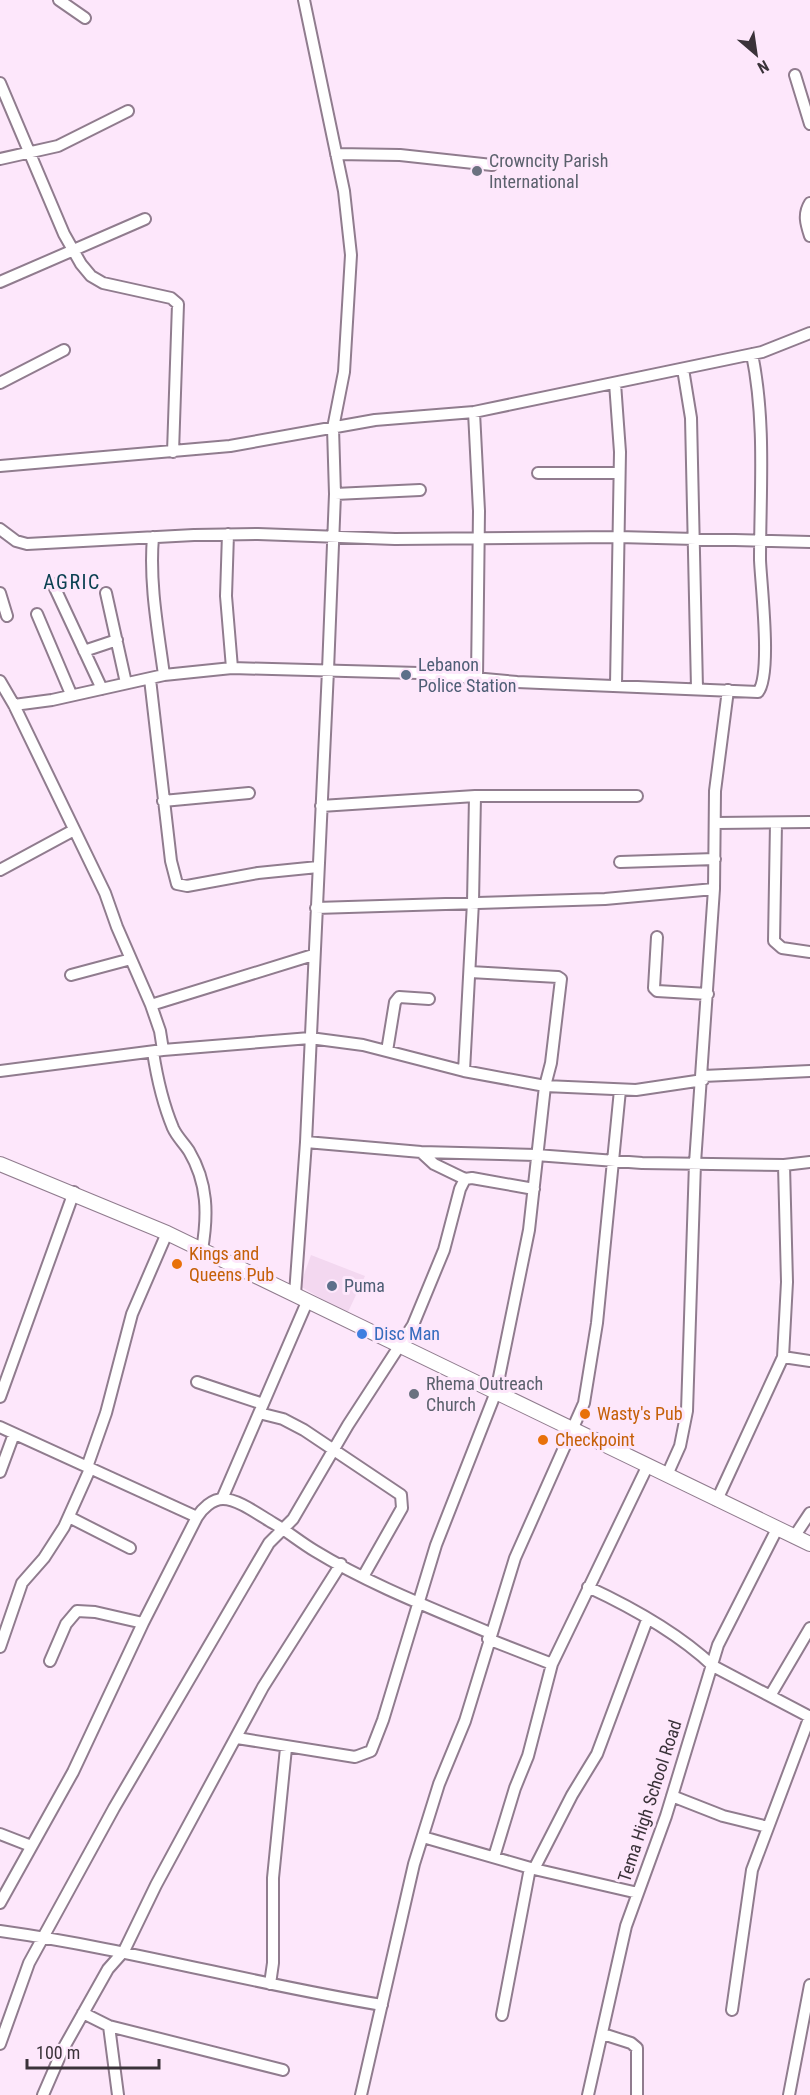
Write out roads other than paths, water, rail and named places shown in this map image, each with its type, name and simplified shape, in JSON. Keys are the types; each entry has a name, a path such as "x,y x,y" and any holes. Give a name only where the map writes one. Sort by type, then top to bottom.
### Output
{"main road":[{"path":"0,1164 74,1192 167,1233 810,1544"}],"street":[{"path":"59,0 85,18"},
{"path":"295,1294 306,1142 328,670 335,494 333,428 344,372 351,255 336,154 304,0"},
{"path":"795,75 810,124"},
{"path":"0,83 72,249 91,276 103,283 171,298 178,304 173,452"},
{"path":"0,159 66,143 128,111"},
{"path":"336,154 400,155 492,165"},
{"path":"810,203 806,209 805,220 810,236"},
{"path":"0,282 145,219"},
{"path":"0,466 230,446 375,420 474,412 752,354 810,333"},
{"path":"0,383 64,350"},
{"path":"14,705 164,675 232,668 328,670 751,692 761,688 765,641 761,541 762,450 752,354"},
{"path":"683,369 691,418 697,688"},
{"path":"615,383 620,452 616,685"},
{"path":"474,412 478,470 477,678"},
{"path":"538,473 618,473"},
{"path":"335,494 420,490"},
{"path":"0,529 16,541 27,544 228,534 332,537 618,537 810,542"},
{"path":"228,534 226,596 232,668"},
{"path":"153,537 153,577 164,675"},
{"path":"53,584 102,689"},
{"path":"0,593 7,616"},
{"path":"106,593 126,683"},
{"path":"37,614 71,694"},
{"path":"84,651 117,640"},
{"path":"150,679 171,861 175,879 181,886 318,867"},
{"path":"0,681 3,695 14,705 105,893 151,1005 160,1031 158,1083 173,1127 195,1164 205,1192 207,1211 202,1250"},
{"path":"667,1475 680,1446 687,1411 695,1163 703,1078 714,889 715,791 728,690"},
{"path":"163,801 249,793"},
{"path":"321,806 475,796 637,795"},
{"path":"464,1071 473,902 475,796"},
{"path":"716,823 810,822"},
{"path":"776,823 774,942 782,948 810,952"},
{"path":"0,870 74,830"},
{"path":"620,862 715,859"},
{"path":"316,908 605,899 714,889"},
{"path":"657,937 654,988 657,991 708,994"},
{"path":"151,1005 313,955"},
{"path":"71,975 131,959"},
{"path":"237,1738 286,1748 355,1757 371,1751 383,1720 436,1545 496,1392 529,1230 536,1155 545,1086 552,1063 561,979 470,972"},
{"path":"387,1051 395,1002 399,997 429,999"},
{"path":"0,1071 158,1051 310,1038 387,1051 464,1071 545,1086 620,1090 703,1078 810,1071"},
{"path":"361,2095 423,1837 440,1784 465,1720 489,1636 527,1528 584,1402 597,1323 620,1090"},
{"path":"306,1142 421,1152 536,1155 614,1161 784,1165 810,1162"},
{"path":"421,1152 434,1164 465,1179 472,1178 534,1189"},
{"path":"717,1500 783,1358 787,1282 784,1165"},
{"path":"0,2043 29,1964 208,1645 269,1543 285,1529 332,1450 413,1325 433,1281 465,1179"},
{"path":"0,1397 74,1192"},
{"path":"0,1647 22,1582 44,1558 69,1518 106,1413 132,1314 167,1233"},
{"path":"0,1903 4,1888 31,1846 97,1725 143,1623 197,1517 202,1509 222,1499 308,1302"},
{"path":"783,1358 810,1361"},
{"path":"197,1382 283,1419 396,1490 403,1500 402,1508 364,1575"},
{"path":"0,1427 197,1517"},
{"path":"0,1472 14,1434"},
{"path":"494,1857 515,1788 528,1756 552,1664 648,1465"},
{"path":"222,1499 285,1529 315,1551 417,1602 552,1664"},
{"path":"794,1537 810,1513"},
{"path":"69,1518 130,1548"},
{"name":"Tema High School Road","path":"588,2095 626,1926 672,1796 718,1645 777,1529"},
{"path":"43,2095 63,2049 108,1969 124,1951 263,1687 341,1564"},
{"path":"588,1587 617,1600 701,1654 713,1666 810,1716 752,1870 732,2010"},
{"path":"50,1661 66,1624 77,1611 95,1612 143,1623"},
{"path":"502,2015 532,1869 572,1795 597,1755 647,1620"},
{"path":"770,1696 810,1628"},
{"path":"270,1984 273,1963 273,1878 286,1748"},
{"path":"672,1796 723,1816 768,1827"},
{"path":"0,1834 31,1846"},
{"path":"423,1837 532,1869 638,1893"},
{"path":"0,1932 45,1937 124,1951 270,1984 382,2005"},
{"path":"789,2095 810,1985"},
{"path":"83,2013 109,2026 283,2070"},
{"path":"109,2026 118,2095"},
{"path":"603,2034 631,2043 637,2048 638,2095"},
{"path":"53,2075 53,2095"}],"place":[{"name":"Crowncity Parish International","path":"477,171"},
{"name":"Lebanon Police Station","path":"406,675"},
{"name":"Kings and Queens Pub","path":"177,1264"},
{"name":"Puma","path":"332,1286"},
{"name":"Disc Man","path":"362,1334"},
{"name":"Rhema Outreach Church","path":"414,1394"},
{"name":"Wasty's Pub","path":"585,1414"},
{"name":"Checkpoint","path":"543,1440"}],"district":[{"name":"AGRIC","path":"72,582"}]}
